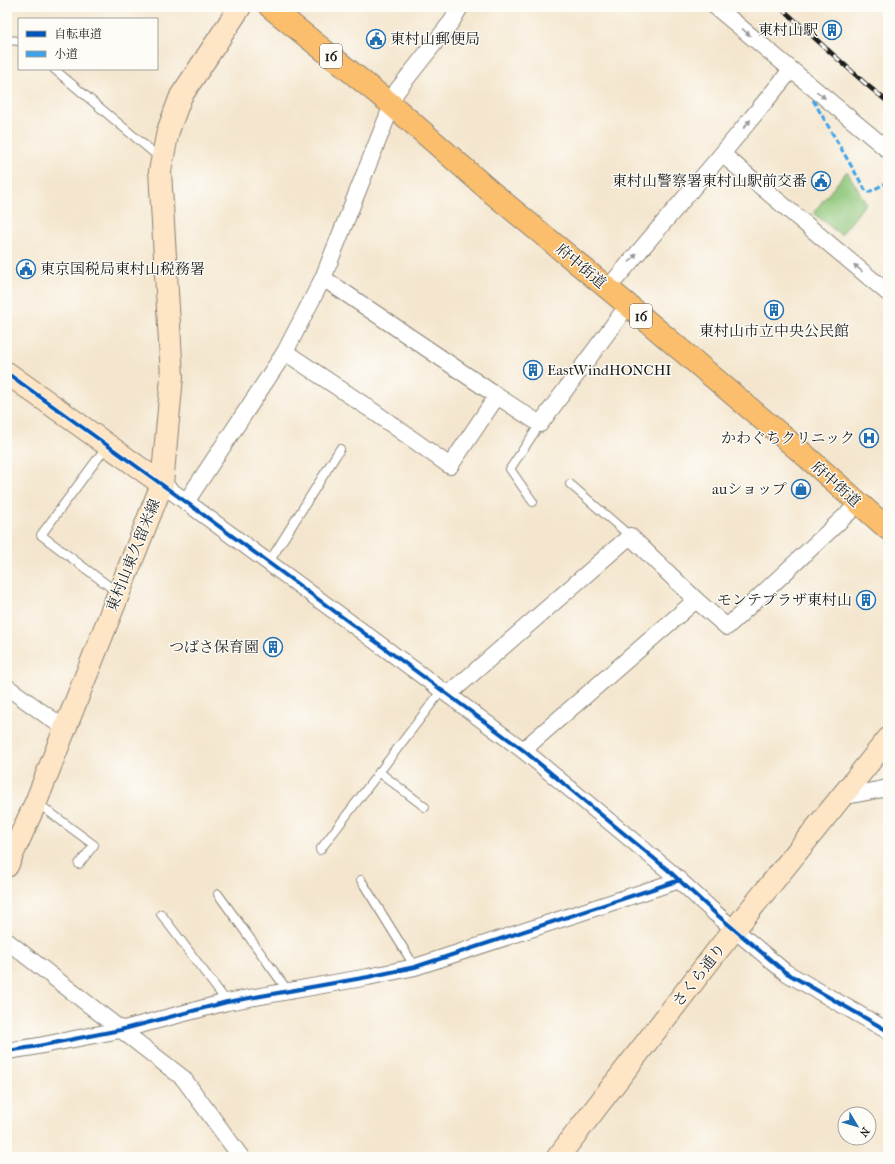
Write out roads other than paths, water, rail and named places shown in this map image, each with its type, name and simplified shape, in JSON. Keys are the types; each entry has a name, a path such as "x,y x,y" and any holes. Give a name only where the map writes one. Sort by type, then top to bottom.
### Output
{"main road":[{"name":"東村山東久留米線","path":"7,866 36,802 64,728 162,484 172,376 160,171 168,131 181,96 240,7"},
{"name":"府中街道","path":"270,7 392,105 490,191 608,288 795,447 888,529"},
{"path":"10,381 162,484"},
{"name":"さくら通り","path":"558,1157 735,929 888,739"}],"street":[{"path":"186,502 285,352 323,278 396,92 452,21 460,7"},
{"path":"716,7 888,150"},
{"path":"608,288 791,70"},
{"path":"722,154 888,293"},
{"path":"323,278 496,396 540,424 628,305"},
{"path":"285,352 370,409 450,466 496,396"},
{"path":"162,484 523,750 680,880 785,972 888,1031"},
{"path":"446,692 630,536 726,627 858,504"},
{"path":"523,750 696,600"},
{"path":"7,687 64,728"},
{"path":"841,797 888,788"},
{"path":"7,1051 120,1030 227,1002 368,977 414,967 680,880"},
{"path":"7,941 183,1078 241,1157"}],"lane":[{"path":"8,40 18,41"},
{"path":"55,70 162,160"},
{"path":"533,502 510,469 540,424"},
{"path":"107,446 41,535 118,594"},
{"path":"269,562 340,449"},
{"path":"570,484 630,536"},
{"path":"320,850 379,772 446,692"},
{"path":"379,772 425,807"},
{"path":"36,802 94,845 79,864"},
{"path":"361,880 414,967"},
{"path":"218,894 288,991"},
{"path":"161,914 227,1002"}],"railway":[{"path":"780,7 888,102"}],"place":[{"name":"東村山駅","path":"832,30"},
{"name":"東村山郵便局","path":"376,39"},
{"name":"東村山警察署東村山駅前交番","path":"821,181"},
{"name":"東京国税局東村山税務署","path":"26,269"},
{"name":"東村山市立中央公民館","path":"774,310"},
{"name":"EastWindHONCHI","path":"533,370"},
{"name":"かわぐちクリニック","path":"869,438"},
{"name":"auショップ","path":"801,489"},
{"name":"モンテプラザ東村山","path":"866,600"},
{"name":"つばさ保育園","path":"273,647"}]}
